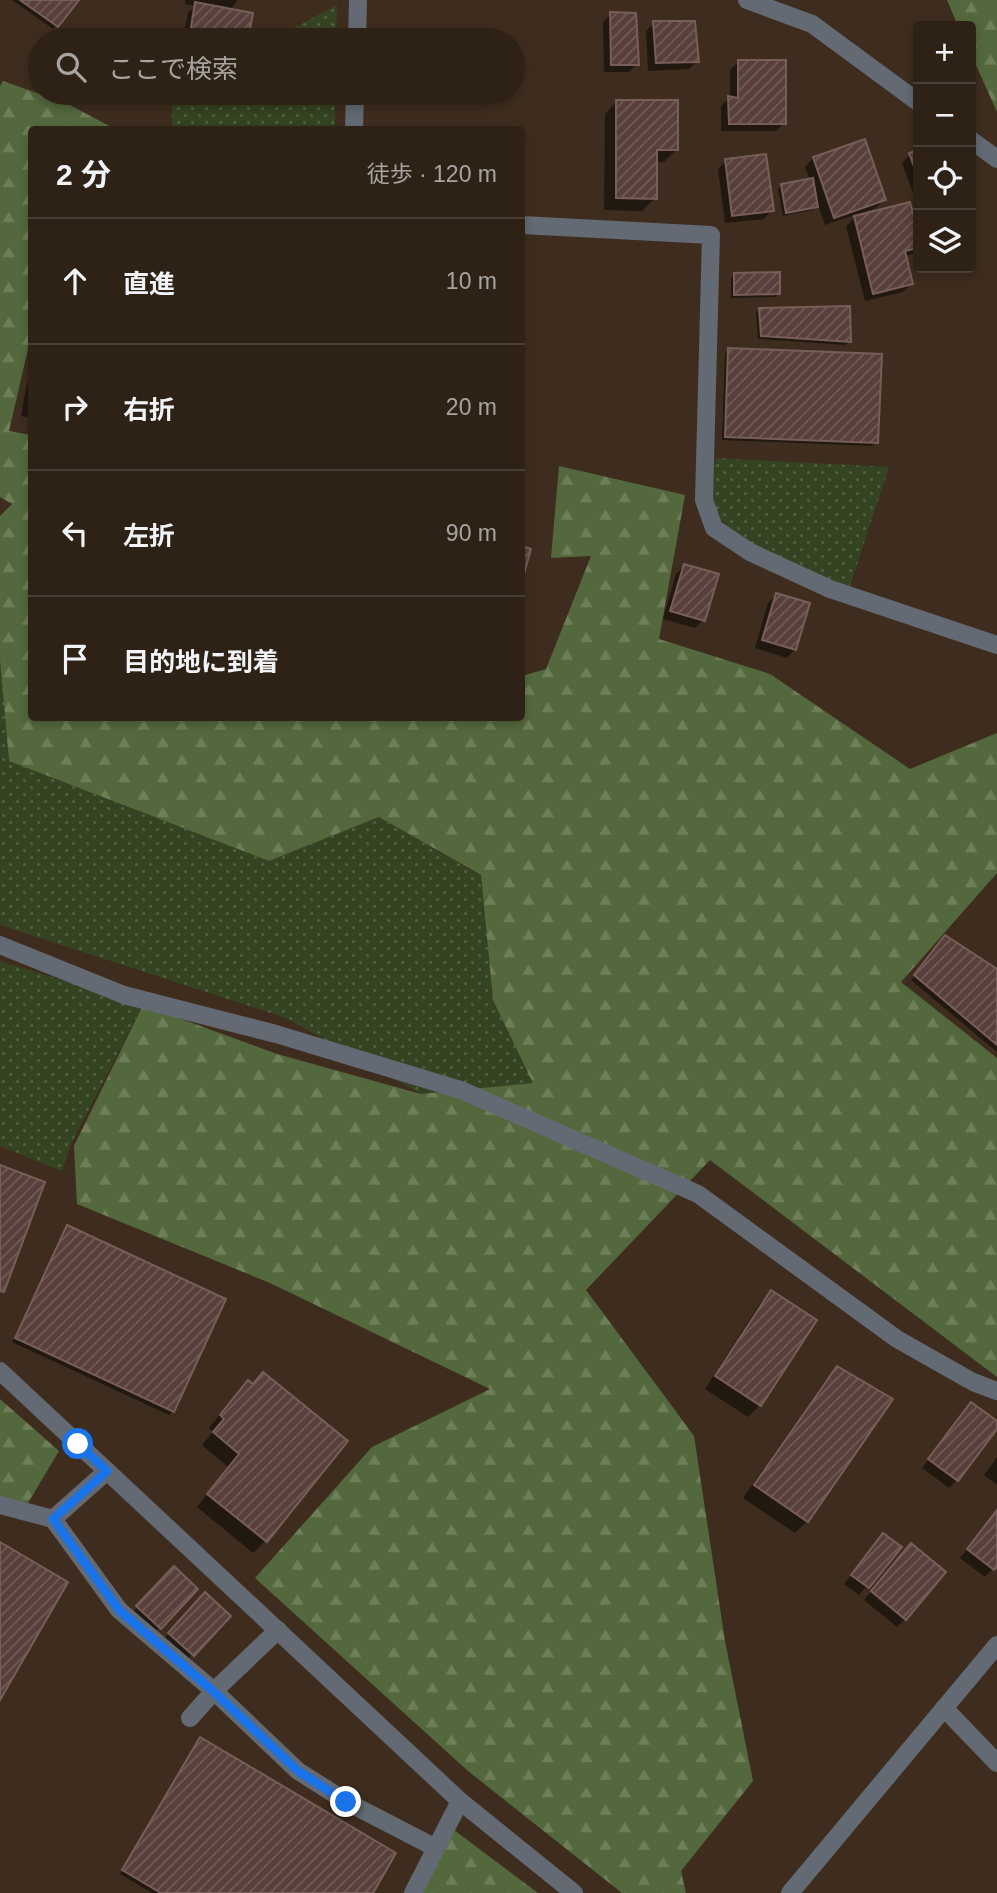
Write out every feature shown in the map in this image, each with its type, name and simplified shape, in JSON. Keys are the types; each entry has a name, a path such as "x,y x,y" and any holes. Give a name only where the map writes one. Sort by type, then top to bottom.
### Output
{"street":[{"path":"357,28 358,0"},
{"path":"747,0 812,24 913,98"},
{"path":"354,126 355,105"},
{"path":"976,144 997,159"},
{"path":"525,225 711,236 704,500 714,528 750,552 830,589 997,645"},
{"path":"0,945 124,995 276,1034 461,1090 698,1194 897,1339 973,1382 997,1391"},
{"path":"0,1371 460,1801 574,1893"},
{"path":"53,1519 107,1471"},
{"path":"0,1505 53,1519 119,1610 214,1692 298,1771 346,1802 436,1848"},
{"path":"190,1718 278,1630"},
{"path":"790,1893 997,1645"},
{"path":"944,1708 997,1762"},
{"path":"413,1893 460,1801"}],"green space":[{"path":"947,0 997,0 997,112 976,65 976,21 956,21"},
{"path":"337,5 336,28 293,28"},
{"path":"3,81 28,90 28,105 70,105 109,126 28,126 28,349 9,431 28,434 28,721 525,721 525,675 546,669 591,556 551,558 559,466 685,495 659,639 770,674 910,769 997,733 997,873 901,982 997,1058 997,1377 710,1160 586,1290 694,1436 725,1641 753,1781 681,1871 686,1893 622,1893 468,1771 255,1578 372,1447 490,1389 270,1283 77,1204 74,1146 143,1005 277,1054 421,1094 533,1083 493,1000 481,875 379,817 269,861 9,761 0,660 0,516 12,504 0,497 0,86"},
{"path":"172,105 335,105 335,126 172,126"},
{"path":"716,458 889,467 847,595 750,552 704,500"},
{"path":"0,660 9,761 269,861 379,817 481,876 493,1000 534,1083 421,1094 286,1018 0,925"},
{"path":"0,961 143,1005 70,1146 62,1171 0,1146"},
{"path":"0,1399 59,1451 28,1503 0,1507"},
{"path":"454,1830 538,1893 413,1893"}],"building":[{"path":"20,0 79,0 58,27"},
{"path":"195,2 253,13 250,28 191,28"},
{"path":"610,12 636,13 639,65 611,65"},
{"path":"653,21 695,21 699,62 656,63"},
{"path":"738,60 786,60 786,124 729,124 728,96 738,98"},
{"path":"616,100 678,100 678,150 657,150 657,199 616,198"},
{"path":"865,139 886,200 834,218 813,157"},
{"path":"766,154 774,211 732,216 725,159"},
{"path":"813,178 818,207 786,213 781,184"},
{"path":"910,202 913,213 913,249 905,251 913,284 873,294 854,216"},
{"path":"780,272 780,294 734,295 734,273"},
{"path":"850,306 851,342 761,336 759,308"},
{"path":"728,348 882,354 878,443 725,437"},
{"path":"525,547 531,549 525,570"},
{"path":"684,564 719,574 705,621 670,611"},
{"path":"776,593 810,603 796,650 762,640"},
{"path":"945,935 997,969 997,1045 914,975"},
{"path":"0,1165 45,1182 4,1292 0,1291"},
{"path":"67,1225 226,1299 174,1412 15,1338"},
{"path":"771,1290 817,1320 761,1406 715,1376"},
{"path":"837,1366 893,1399 808,1522 754,1485"},
{"path":"263,1372 348,1441 267,1542 207,1494 239,1454 213,1432 224,1419 220,1415 248,1380 253,1384"},
{"path":"971,1402 997,1421 997,1429 958,1481 928,1459"},
{"path":"997,1510 997,1567 994,1570 967,1549"},
{"path":"883,1533 902,1547 869,1588 851,1575"},
{"path":"0,1542 68,1582 0,1700"},
{"path":"911,1543 946,1572 906,1620 871,1591"},
{"path":"174,1566 198,1589 161,1629 136,1606"},
{"path":"205,1592 231,1616 194,1656 168,1633"},
{"path":"200,1737 396,1853 373,1893 161,1893 122,1870"}],"route":[{"path":"78,1444 107,1471 53,1519 119,1610 214,1692 298,1771 346,1802"}]}
